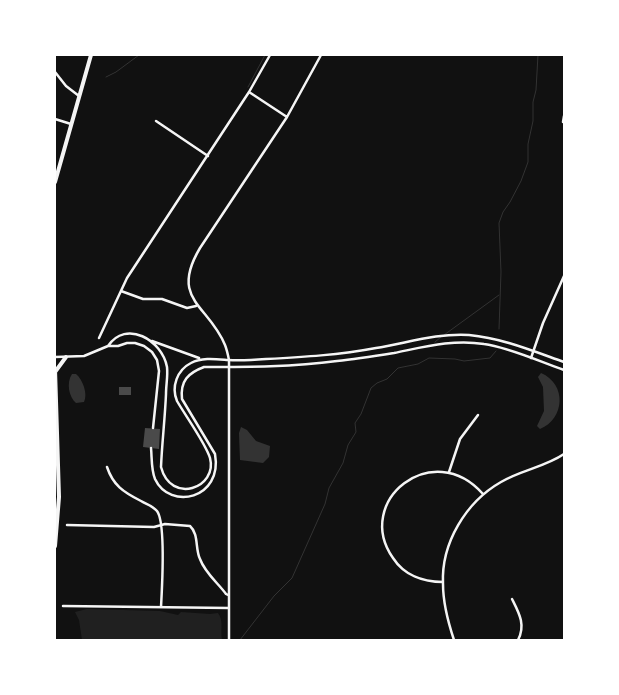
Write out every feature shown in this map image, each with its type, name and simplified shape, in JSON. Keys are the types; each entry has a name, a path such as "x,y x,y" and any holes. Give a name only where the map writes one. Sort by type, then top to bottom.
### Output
{"main road":[{"path":"55,182 91,55"},
{"path":"55,546 59,497 55,371 66,357"}],"street":[{"path":"99,338 135,266 249,92 270,55"},
{"path":"229,640 230,367 226,346 222,338 196,305 191,294 189,276 196,255 287,117 320,55"},
{"path":"55,72 66,86 79,96"},
{"path":"249,92 287,117"},
{"path":"563,122 564,116"},
{"path":"55,119 71,124"},
{"path":"156,121 208,156"},
{"path":"531,358 543,322 564,276"},
{"path":"121,291 143,299 162,299 187,308 196,305"},
{"path":"108,346 114,338 134,333 200,359 265,359 336,354 450,335 486,337 564,362"},
{"path":"151,341 161,350 167,368 161,467 169,483 184,489 198,486 204,482 210,471 210,457 176,402 174,394 174,387 180,372 186,366 200,359"},
{"path":"55,357 84,356 108,346 135,343 144,346 152,352 157,360 159,371 153,428"},
{"path":"151,448 154,477 164,490 171,494 186,496 194,495 208,487 216,471 215,454 182,399 182,385 186,377 193,371 204,367 284,366 337,361 443,343 486,344 564,370"},
{"path":"449,472 460,439 478,415"},
{"path":"454,640 446,612 442,582 445,558 455,531 466,513 483,494 512,476 542,466 564,454"},
{"path":"107,467 117,487 156,510 161,525 161,607"},
{"path":"442,582 421,579 409,573 399,566 386,547 383,526 392,495 402,484 427,472 449,472 468,481 483,494"},
{"path":"67,525 154,527 161,525 186,525 192,528 196,534 203,566 226,594 229,595"},
{"path":"512,599 522,619 522,630 518,640"},
{"path":"63,606 229,608"}],"shaded area":[{"path":"541,373 555,385 560,401 554,418 540,429 537,426 544,411 543,387 538,377"},
{"path":"72,374 76,374 83,383 85,391 84,402 76,403 69,390"},
{"path":"241,427 247,430 256,441 270,446 269,457 263,463 240,460 239,433"},
{"path":"87,609 160,611 178,615 181,612 218,613 221,622 222,640 82,640 79,620 75,612"}],"building":[{"path":"119,387 131,387 131,395 119,395"},
{"path":"145,428 160,429 159,449 143,447"}],"waterway":[{"path":"106,77 139,55"},
{"path":"248,87 265,55"},
{"path":"499,329 501,272 499,223 503,212 521,181 528,162 528,144 533,121 538,55"},
{"path":"444,335 499,295"},
{"path":"435,342 441,337"},
{"path":"240,640 274,596 292,578 325,504 329,488 343,463 348,445 356,432 355,423 361,414 371,388 387,379 398,368 418,364 429,358 464,361 490,358 496,351"}]}
